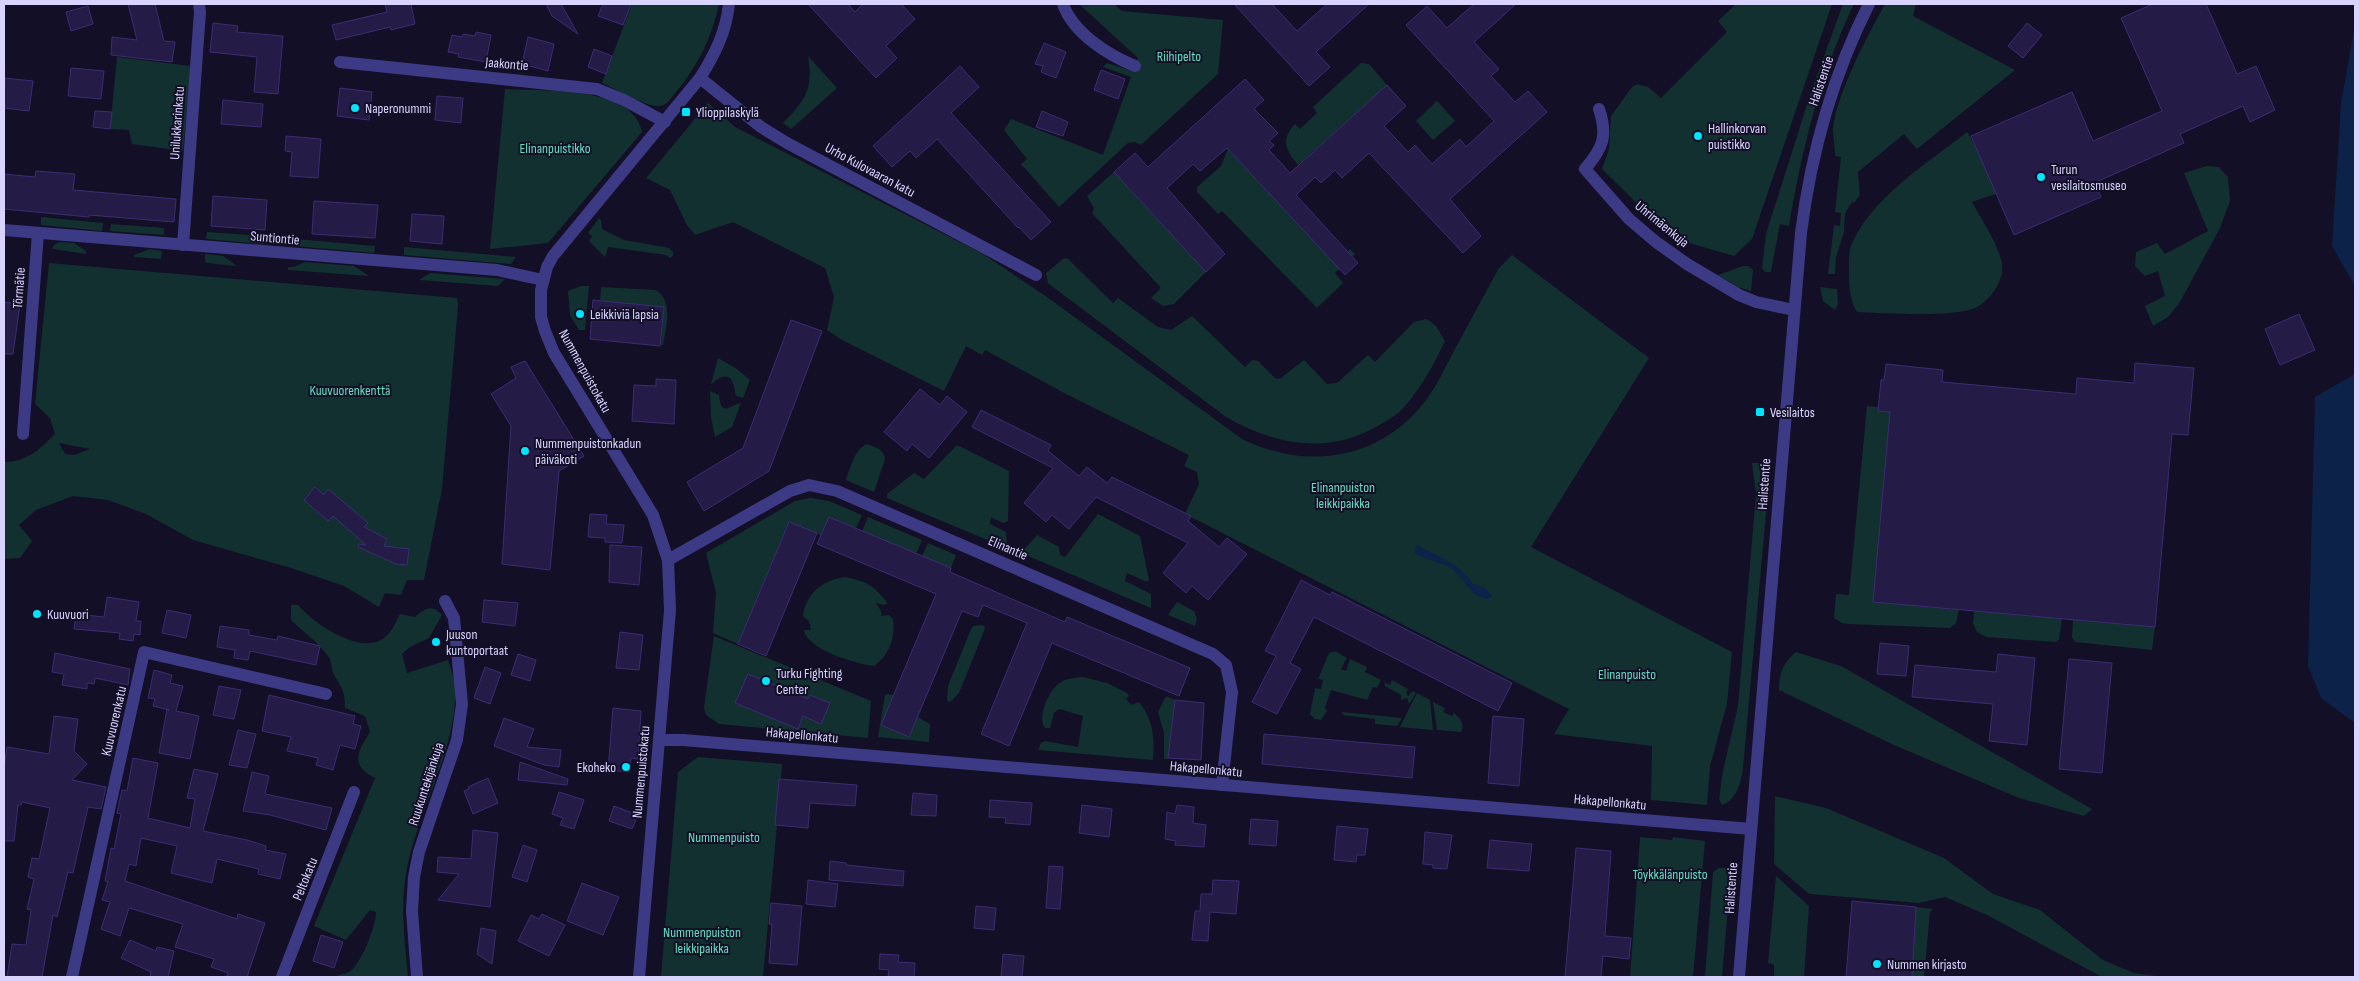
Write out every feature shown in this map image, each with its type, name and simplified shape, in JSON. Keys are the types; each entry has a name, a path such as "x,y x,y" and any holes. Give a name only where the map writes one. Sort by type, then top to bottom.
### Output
{"street":[{"name":"Unilukkarinkatu","path":"183,245 200,12 199,4"},
{"name":"Nummenpuistokatu","path":"639,977 670,610 668,560 653,515 554,353 541,317 540,290 553,256 700,78 719,45 725,29 729,4"},
{"path":"1063,4 1072,21 1088,36 1119,59 1135,66"},
{"name":"Halistentie","path":"1739,977 1803,218 1815,152 1831,94 1869,4"},
{"name":"Jaakontie","path":"340,62 592,88 624,100 664,122"},
{"name":"Urho Kulovaaran katu","path":"700,78 761,127 787,143 1036,274"},
{"name":"Uhrimäenkuja","path":"1599,109 1605,130 1604,138 1596,157 1585,169 1629,218 1656,242 1732,292 1756,302 1794,310"},
{"name":"Suntiontie","path":"4,230 497,270 543,280"},
{"name":"Törmätie","path":"23,434 38,233"},
{"name":"Elinantie","path":"668,560 790,491 809,486 837,491 1213,654 1226,665 1232,692 1222,785"},
{"name":"Ruukuntekijänkuja","path":"418,977 412,911 414,876 419,852 457,740 462,704 454,618 445,601"},
{"name":"Kuuvuorenkatu","path":"72,977 144,652 326,694"},
{"name":"Hakapellonkatu","path":"659,740 683,740 1751,828"},
{"name":"Peltokatu","path":"282,977 354,792"}],"green space":[{"path":"632,4 719,4 708,39 698,61 668,102 660,106 647,104 602,83"},
{"name":"Riihipelto","path":"1079,4 1114,4 1122,11 1223,20 1218,74 1141,145 1135,142 1128,143 1059,207 1021,164 1027,159 1004,130 1011,119 1103,155 1131,77 1103,67 1107,63 1133,71 1138,58"},
{"name":"Hallinkorvan puistikko","path":"1736,4 1832,4 1752,239 1734,256 1672,238 1602,169 1609,149 1611,116 1632,87 1638,84 1648,87 1661,98 1727,32 1718,21"},
{"path":"1843,4 1854,4 1831,58 1822,85 1806,141 1789,226 1780,224 1771,272 1765,272 1762,268 1766,234 1811,92"},
{"path":"1885,4 1916,4 1913,16 2015,70 1917,149 1904,134 1858,172 1860,195 1854,203 1852,202 1845,213 1844,232 1836,257 1835,274 1828,274 1834,225 1840,226 1841,213 1835,212 1841,157 1835,156 1833,129 1836,114 1846,82"},
{"path":"808,56 837,88 791,129 783,123 802,101 809,85 810,67"},
{"path":"117,57 191,66 183,151 132,144 129,130 110,129"},
{"path":"1361,63 1369,64 1387,85 1298,165 1290,155 1286,145 1287,135 1290,130 1295,124 1300,129 1317,113 1313,107"},
{"name":"Elinanpuistikko","path":"505,89 562,91 605,98 622,106 635,117 642,132 548,243 490,249"},
{"path":"1437,101 1455,121 1433,140 1416,121"},
{"name":"Elinanpuisto","path":"708,103 735,127 983,254 1047,297 1242,439 1267,449 1292,455 1317,457 1341,454 1365,447 1387,436 1408,420 1434,389 1499,268 1512,255 1649,358 1531,547 1732,652 1727,704 1710,766 1707,805 1651,800 1652,746 1554,734 1569,709 1185,514 1199,484 1197,472 1184,466 1189,455 1066,394 985,350 982,355 966,346 944,391 840,339 827,330 834,297 825,268 733,222 695,235 687,225 670,190 646,178"},
{"path":"1967,132 1984,161 1998,193 1972,202 1992,236 2000,255 2002,272 1996,288 1989,298 1980,305 1964,311 1934,314 1857,312 1850,294 1849,257 1851,245 1863,224 1875,208 1904,180"},
{"path":"1228,149 1334,263 1350,249 1355,254 1335,273 1343,283 1317,308 1222,211 1218,214 1197,192 1197,187 1221,166"},
{"path":"2207,166 2219,167 2228,177 2230,201 2220,228 2180,302 2168,317 2153,326 2145,306 2165,296 2158,271 2145,276 2135,266 2136,252 2157,243 2165,254 2208,231 2184,173"},
{"path":"1114,172 1206,272 1174,304 1163,306 1151,298 1161,288 1092,213 1094,208 1087,196"},
{"path":"41,217 103,223 102,231 41,225"},
{"path":"599,218 602,229 624,240 669,248 673,252 673,256 670,258 666,255 608,247 605,257 589,241 592,236 588,233"},
{"path":"111,224 164,228 164,235 110,231"},
{"path":"207,232 263,236 263,244 206,239"},
{"path":"272,237 375,246 374,253 272,244"},
{"path":"59,242 74,243 86,251 86,254 53,249 53,246"},
{"path":"404,247 516,257 511,264 404,255"},
{"path":"150,249 162,251 161,259 134,257 134,255"},
{"path":"205,254 223,256 237,266 207,263 205,262"},
{"path":"1064,258 1068,259 1113,303 1118,298 1158,327 1171,330 1192,316 1245,367 1252,360 1258,361 1276,379 1281,378 1304,360 1327,384 1337,383 1368,355 1375,362 1414,322 1426,319 1436,326 1445,341 1417,391 1402,409 1387,421 1355,436 1336,441 1318,444 1280,439 1262,434 1226,417 1048,283 1046,273"},
{"path":"305,262 354,266 369,276 288,270 288,267 294,267"},
{"name":"Kuuvuorenkenttä","path":"49,263 457,298 458,306 442,489 424,580 407,580 401,595 385,593 379,607 344,586 291,568 193,540 146,514 108,500 73,496 36,510 19,525 32,541 20,558 4,559 4,462 19,460 32,454 55,434 50,418 35,404","holes":["59,443 90,449 74,455 65,454"]},
{"path":"1748,266 1753,270 1751,291 1738,287 1718,275"},
{"path":"430,273 505,279 498,286 419,280"},
{"path":"581,286 589,286 585,330 579,330 570,315 568,291"},
{"path":"601,287 656,290 662,295 667,308 667,323 663,345 661,345 664,307 600,301"},
{"path":"1820,287 1837,289 1838,304 1835,310 1823,301"},
{"path":"718,358 737,369 750,380 743,398 736,396 732,381 728,377 719,379 711,384"},
{"path":"710,391 719,395 720,402 724,408 741,403 732,427 715,437 711,417"},
{"path":"1867,406 1879,407 1878,411 1890,412 1874,602 1959,610 1956,623 1950,628 1849,624 1842,623 1834,618 1836,594 1849,595"},
{"path":"868,444 881,451 885,459 874,492 846,480 856,454 863,446"},
{"path":"957,445 1009,471 1008,521 1003,523 991,517 990,524 1006,532 1007,545 1004,547 887,498 887,494 914,473 924,479"},
{"path":"1752,463 1761,463 1768,491 1743,768 1735,795 1722,805 1719,799 1723,771 1738,706 1756,494"},
{"path":"811,498 829,501 862,515 856,528 829,517 821,535 789,522 738,644 713,633 716,593 706,553 795,501"},
{"path":"1098,514 1140,536 1149,580 1147,582 1127,573 1125,581 1151,594 1151,608 1021,553 1037,535 1059,547 1060,555 1065,557"},
{"path":"868,517 922,540 916,554 862,531"},
{"path":"928,543 956,555 951,568 922,556"},
{"path":"845,577 870,585 879,592 888,604 876,603 881,611 881,616 889,615 893,619 893,633 888,651 874,666 845,659 823,650 807,637 804,630 811,630 809,621 803,616 812,594 830,581"},
{"path":"1177,602 1194,611 1197,618 1195,626 1168,615"},
{"path":"291,605 298,605 314,620 336,634 360,643 371,643 384,638 400,614 415,617 422,611 432,608 442,615 429,638 410,647 402,654 407,673 448,660 454,678 455,690 450,734 418,829 406,874 403,912 408,977 335,977 349,972 358,962 371,935 376,912 370,910 346,940 314,926 375,778 362,768 358,757 359,751 370,732 365,716 345,708 344,694 333,673 329,658 320,646 291,620"},
{"path":"1974,611 2062,619 2059,639 2056,642 1986,637 1977,632 1973,623"},
{"path":"2073,620 2155,627 2152,650 2075,642 2072,637"},
{"path":"982,625 985,627 984,631 959,693 950,702 947,701 948,686 971,629 973,626"},
{"name":"Turku Fighting Center","path":"714,636 871,701 868,738 719,724 706,715 704,707"},
{"path":"1335,651 1347,658 1341,669 1346,671 1350,659 1367,667 1365,672 1381,680 1377,688 1373,687 1367,700 1331,690 1325,707 1327,711 1321,720 1315,719 1310,714 1315,688 1321,689 1323,680 1318,679 1329,653"},
{"path":"1796,652 1841,666 2092,809 2084,816 2019,798 1894,745 1779,690 1783,669"},
{"path":"1083,677 1107,683 1127,693 1129,696 1126,699 1131,705 1139,702 1144,708 1152,729 1154,744 1153,760 1038,750 1041,743 1045,741 1078,747 1083,716 1059,709 1054,713 1050,728 1045,728 1042,718 1047,699 1057,685 1066,680"},
{"path":"1392,680 1408,689 1406,693 1408,696 1413,691 1416,693 1409,704 1407,698 1401,700 1401,695 1385,686 1384,682 1390,685"},
{"path":"1417,693 1430,700 1433,730 1400,727"},
{"path":"885,695 894,695 882,725 909,737 918,717 930,724 929,742 878,737"},
{"path":"1166,696 1175,700 1168,759 1164,759 1164,733 1158,712"},
{"path":"1433,702 1445,708 1443,712 1452,716 1454,713 1458,717 1462,724 1461,732 1437,730"},
{"path":"1342,712 1402,718 1397,726 1375,724 1375,719 1343,715"},
{"name":"Nummenpuisto","path":"698,757 782,764 775,824 777,825 763,977 661,977 678,772"},
{"path":"1775,796 1826,808 1944,858 1993,894 2040,910 2103,960 2134,973 2163,977 2102,977 1987,915 1945,897 1919,903 1809,894 1774,864"},
{"name":"Töykkälänpuisto","path":"1640,837 1672,840 1673,837 1705,841 1693,977 1630,977"},
{"path":"1719,868 1728,868 1731,871 1722,977 1705,977 1713,872"},
{"path":"1776,876 1809,906 1804,977 1774,977 1774,964 1768,963"},
{"path":"1916,907 1933,909 1930,912 1924,977 1912,977"}],"water":[{"path":"2355,25 2355,286 2332,246 2341,103"},
{"path":"2355,374 2355,723 2321,698 2308,666 2315,397"},
{"path":"1417,545 1455,566 1473,584 1485,588 1492,596 1488,599 1482,598 1472,592 1457,574 1449,568 1414,553"}],"building":[{"path":"128,4 155,4 164,41 175,42 172,62 111,55 112,37 137,40"},
{"path":"385,4 411,4 415,24 391,30 390,27 336,40 332,25 387,12"},
{"path":"546,4 561,4 578,34 552,16"},
{"path":"603,4 631,4 623,25 598,16"},
{"path":"808,4 848,4 855,12 863,4 901,4 915,19 886,46 897,58 876,78"},
{"path":"1234,4 1272,4 1297,31 1327,4 1369,4 1316,52 1330,67 1309,86"},
{"path":"1474,4 1516,4 1474,42 1499,69 1491,76 1515,102 1528,91 1547,112 1450,199 1481,236 1463,253 1369,153 1342,178 1335,170 1321,183 1315,177 1296,195 1358,263 1345,275 1227,148 1200,171 1193,164 1167,188 1225,254 1206,272 1114,172 1135,153 1148,167 1245,79 1264,100 1254,109 1278,133 1269,141 1274,145 1269,150 1290,173 1387,85 1406,106 1384,126 1408,152 1415,145 1432,164 1460,139 1466,147 1494,121 1406,25 1427,6 1447,28"},
{"path":"2153,4 2206,4 2237,74 2256,66 2275,110 2250,122 2243,106 2180,134 2184,143 2094,183 2101,197 2014,235 1971,136 2072,92 2093,141 2162,111 2121,18"},
{"path":"88,6 93,24 71,31 66,12"},
{"path":"213,23 238,26 237,32 283,36 278,94 254,92 257,57 210,52"},
{"path":"2027,23 2042,35 2023,58 2008,46"},
{"path":"476,32 491,35 486,62 458,57 459,54 448,52 452,35 462,37 463,34 475,36"},
{"path":"528,37 554,44 548,71 522,64"},
{"path":"1044,43 1066,52 1056,78 1041,72 1043,66 1035,64"},
{"path":"594,49 612,56 606,74 588,67"},
{"path":"960,66 979,87 951,113 1051,222 1031,240 937,139 916,158 910,151 892,167 873,146"},
{"path":"71,68 104,71 101,99 68,96"},
{"path":"1101,70 1125,79 1118,99 1094,90"},
{"path":"5,78 33,81 29,111 4,108"},
{"path":"340,88 372,92 369,120 337,116"},
{"path":"437,96 463,98 461,123 435,120"},
{"path":"223,100 263,104 261,127 221,124"},
{"path":"95,111 112,112 110,129 93,127"},
{"path":"1042,111 1068,122 1063,136 1036,127"},
{"path":"286,136 321,139 318,178 290,176 292,152 285,151"},
{"path":"36,171 75,174 73,190 176,199 174,222 4,209 4,174 35,177"},
{"path":"213,196 267,200 265,230 211,226"},
{"path":"314,201 378,205 375,238 312,234"},
{"path":"412,214 444,216 442,244 410,241"},
{"path":"593,300 664,307 660,346 590,339"},
{"path":"4,302 20,304 13,354 4,354"},
{"path":"2299,314 2315,350 2280,365 2265,329"},
{"path":"791,320 822,331 769,471 704,511 687,482 743,448"},
{"path":"525,361 584,456 559,471 550,570 502,564 511,426 491,394 516,378 511,367"},
{"path":"2135,363 2194,368 2188,435 2172,434 2155,627 1873,602 1890,412 1878,411 1881,380 1884,380 1886,364 1943,370 1942,382 2076,394 2077,378 2134,383"},
{"path":"656,379 676,380 674,424 632,421 634,385 656,386"},
{"path":"920,389 940,405 947,396 967,412 929,458 912,444 907,451 884,432"},
{"path":"981,410 1051,445 1048,451 1079,476 1087,467 1107,483 1112,477 1191,516 1188,521 1219,547 1227,538 1247,554 1208,600 1192,586 1186,593 1163,573 1188,543 1096,497 1069,529 1052,515 1046,522 1024,503 1053,468 972,427"},
{"path":"315,487 324,495 328,489 368,523 364,527 387,539 384,546 409,549 407,565 396,564 358,547 359,544 366,545 333,516 328,521 304,500"},
{"path":"590,514 607,515 606,524 624,525 622,543 605,542 605,538 588,537"},
{"path":"829,517 951,568 950,572 1065,622 1067,617 1190,668 1179,696 1052,643 1009,746 981,734 1027,623 983,605 978,617 962,611 909,737 881,725 936,594 817,544"},
{"path":"789,522 817,533 766,656 738,644"},
{"path":"610,545 642,547 639,585 609,582"},
{"path":"1301,580 1330,595 1332,592 1512,683 1498,711 1314,617 1290,663 1301,669 1277,714 1252,702 1276,656 1265,651"},
{"path":"107,597 139,602 136,621 141,621 140,635 134,634 133,641 119,639 120,633 74,629 76,614 104,617"},
{"path":"484,600 518,603 515,626 482,622"},
{"path":"167,610 191,615 186,638 162,633"},
{"path":"220,626 249,630 249,635 277,640 278,636 320,646 316,665 250,651 248,660 234,658 235,650 217,647"},
{"path":"620,632 643,635 639,670 616,668"},
{"path":"1880,643 1909,646 1906,676 1877,674"},
{"path":"55,653 130,669 128,685 95,678 94,684 87,683 87,689 62,685 64,674 52,672"},
{"path":"518,654 536,660 530,681 511,675"},
{"path":"1998,654 2035,658 2027,745 1989,741 1993,704 1912,697 1915,665 1996,672"},
{"path":"2069,659 2112,663 2102,773 2059,769"},
{"path":"485,667 501,673 490,704 474,698"},
{"path":"154,670 172,675 170,683 183,686 176,711 199,716 190,759 159,753 167,709 153,706 155,699 148,698"},
{"path":"748,674 808,699 810,695 830,703 821,724 803,716 798,729 735,703"},
{"path":"219,686 241,690 234,719 213,715"},
{"path":"269,695 355,716 353,724 361,726 355,749 340,745 333,770 316,765 318,758 287,751 291,737 262,731"},
{"path":"1175,700 1204,703 1201,760 1168,758"},
{"path":"613,708 641,711 638,759 631,758 630,772 608,770"},
{"path":"54,716 78,719 74,751 87,764 72,780 106,787 101,809 88,807 73,873 68,872 57,917 53,915 42,977 7,977 12,944 26,945 31,910 27,909 34,879 28,877 32,858 39,859 50,808 22,802 21,805 18,805 14,841 4,841 4,768 7,747 49,754"},
{"path":"1493,716 1524,719 1519,786 1488,783"},
{"path":"504,718 534,729 527,747 561,750 559,767 544,765 494,746"},
{"path":"238,730 256,734 247,768 229,765"},
{"path":"1264,734 1415,747 1412,778 1262,764"},
{"path":"133,758 158,763 148,818 190,828 195,799 187,798 194,769 218,774 203,831 247,840 266,846 265,850 286,854 280,879 258,874 259,869 217,859 212,883 171,873 177,846 141,838 136,866 129,864 125,881 237,919 238,914 265,923 247,977 226,977 228,973 211,967 214,959 175,947 183,924 129,908 120,936 101,929 110,902 102,900 108,882 105,881 111,848 114,849 121,814 117,813 122,790 127,791"},
{"path":"520,762 568,779 567,785 518,780"},
{"path":"252,772 269,776 265,794 332,808 326,830 270,815 243,811"},
{"path":"488,778 498,803 473,814 464,791 469,789 468,787"},
{"path":"779,779 857,785 855,806 810,803 808,828 775,825"},
{"path":"559,792 584,800 574,829 560,825 563,818 552,814"},
{"path":"913,793 937,795 936,816 911,815"},
{"path":"990,800 1032,803 1030,825 1005,823 1006,818 989,817"},
{"path":"1082,805 1112,809 1109,837 1079,833"},
{"path":"1177,805 1194,807 1193,823 1206,825 1204,847 1175,845 1176,841 1165,839 1167,812 1175,814"},
{"path":"614,806 638,815 632,829 609,821"},
{"path":"1251,819 1278,821 1276,846 1249,844"},
{"path":"1337,826 1368,829 1365,855 1357,855 1356,862 1334,860"},
{"path":"473,830 498,833 490,907 438,900 459,874 437,872 438,857 471,859"},
{"path":"1425,832 1452,835 1447,869 1433,868 1433,865 1423,864"},
{"path":"1490,840 1532,844 1529,871 1487,868"},
{"path":"523,845 537,850 527,882 512,877"},
{"path":"1576,848 1611,851 1605,936 1631,938 1629,959 1603,956 1601,977 1565,977"},
{"path":"830,861 846,863 846,865 904,871 903,886 829,880"},
{"path":"1049,866 1063,867 1060,909 1046,908"},
{"path":"808,880 838,884 835,907 806,904"},
{"path":"1213,880 1239,881 1236,914 1210,912 1208,941 1192,940 1195,911 1200,911 1201,894 1212,894"},
{"path":"582,883 619,897 603,935 567,921"},
{"path":"1852,901 1916,907 1912,977 1846,977"},
{"path":"771,903 802,906 797,965 769,963 772,924 769,924"},
{"path":"976,906 996,908 994,930 974,928"},
{"path":"542,914 565,925 549,956 518,941 531,915 539,919"},
{"path":"481,928 496,931 492,964 477,954"},
{"path":"321,935 343,942 334,968 313,961"},
{"path":"130,940 156,951 157,947 174,951 168,977 150,977 151,972 121,958"},
{"path":"880,954 899,955 898,962 915,963 914,977 888,977 889,970 879,969"},
{"path":"1003,954 1024,956 1022,977 1001,977"}],"place":[{"name":"Naperonummi","path":"355,108"},
{"name":"Ylioppilaskylä","path":"686,112"},
{"name":"Hallinkorvan puistikko","path":"1698,136"},
{"name":"Turun vesilaitosmuseo","path":"2041,177"},
{"name":"Leikkiviä lapsia","path":"580,314"},
{"name":"Vesilaitos","path":"1760,412"},
{"name":"Nummenpuistonkadun päiväkoti","path":"525,451"},
{"name":"Kuuvuori","path":"37,614"},
{"name":"Juuson kuntoportaat","path":"436,642"},
{"name":"Turku Fighting Center","path":"766,681"},
{"name":"Ekoheko","path":"626,767"},
{"name":"Nummen kirjasto","path":"1877,964"}],"park label":[{"name":"Elinanpuiston leikkipaikka","path":"1343,496"},
{"name":"Nummenpuiston leikkipaikka","path":"702,940"}]}
